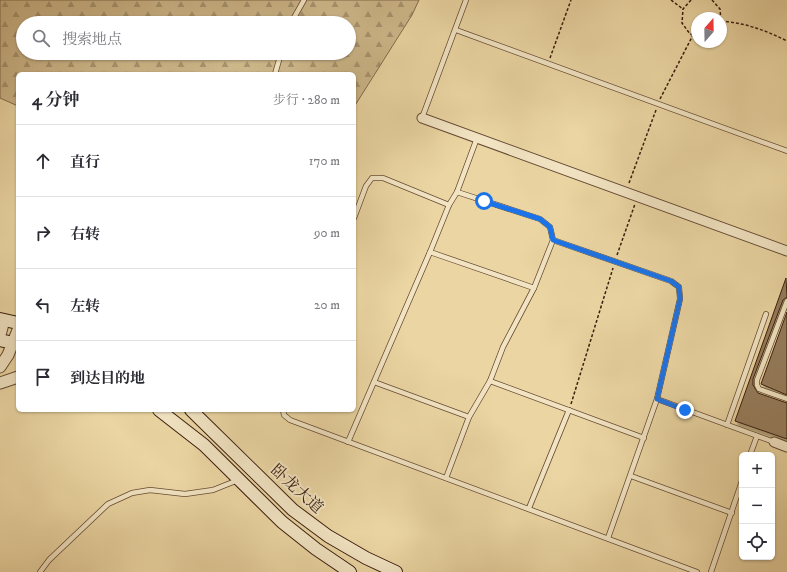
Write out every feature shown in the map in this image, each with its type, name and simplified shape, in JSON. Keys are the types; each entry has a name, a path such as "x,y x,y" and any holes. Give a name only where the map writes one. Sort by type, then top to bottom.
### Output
{"main road":[{"path":"2,320 16,323"},
{"path":"0,340 16,344"},
{"name":"卧龙大道","path":"162,412 204,445 282,522 316,549 350,572"},
{"name":"卧龙大道","path":"194,412 293,510 328,536 366,558 396,572"}],"street":[{"path":"422,118 787,251"},
{"path":"0,335 2,320"},
{"path":"0,367 16,344"},
{"path":"0,383 16,378"},
{"path":"774,442 787,447"}],"lane":[{"path":"295,16 304,0"},
{"path":"422,118 466,0"},
{"path":"456,30 787,150"},
{"path":"276,72 279,60"},
{"path":"348,442 449,205 457,192 477,138"},
{"path":"356,213 366,186 372,178 383,178 449,205"},
{"path":"446,478 468,417 490,381 503,348 534,288 553,240 550,227 540,219 457,192"},
{"path":"553,240 671,281 679,287 680,299 657,399 608,538"},
{"path":"430,252 534,288"},
{"path":"787,301 757,380 757,386 759,389 787,400"},
{"path":"727,425 766,314"},
{"path":"490,381 644,438"},
{"path":"374,382 468,417"},
{"path":"657,399 774,442"},
{"path":"528,508 569,410"},
{"path":"283,412 284,415 290,420 698,572"},
{"path":"751,452 757,436"},
{"path":"631,476 732,512"},
{"path":"40,572 49,560 108,504 126,496 150,490 186,494 212,490 239,479"},
{"path":"711,572 740,488"}],"path":[{"path":"548,63 571,0"},
{"path":"671,0 683,9"},
{"path":"691,0 683,9 682,23 685,29 691,34"},
{"path":"712,0 720,9 720,12"},
{"path":"727,21 741,22 769,32 787,41"},
{"path":"626,192 658,103 691,39"},
{"path":"569,410 615,261 638,196"}],"green space":[{"path":"0,0 419,0 412,15 356,104 356,72 16,72 16,105 0,98"}],"building":[{"path":"786,278 787,297 783,300 753,379 753,385 758,393 787,403 787,439 735,421"},
{"path":"787,312 787,395 761,384"}],"route":[{"path":"484,201 540,219 550,227 553,240 671,281 679,287 680,299 657,399 685,410"}]}
